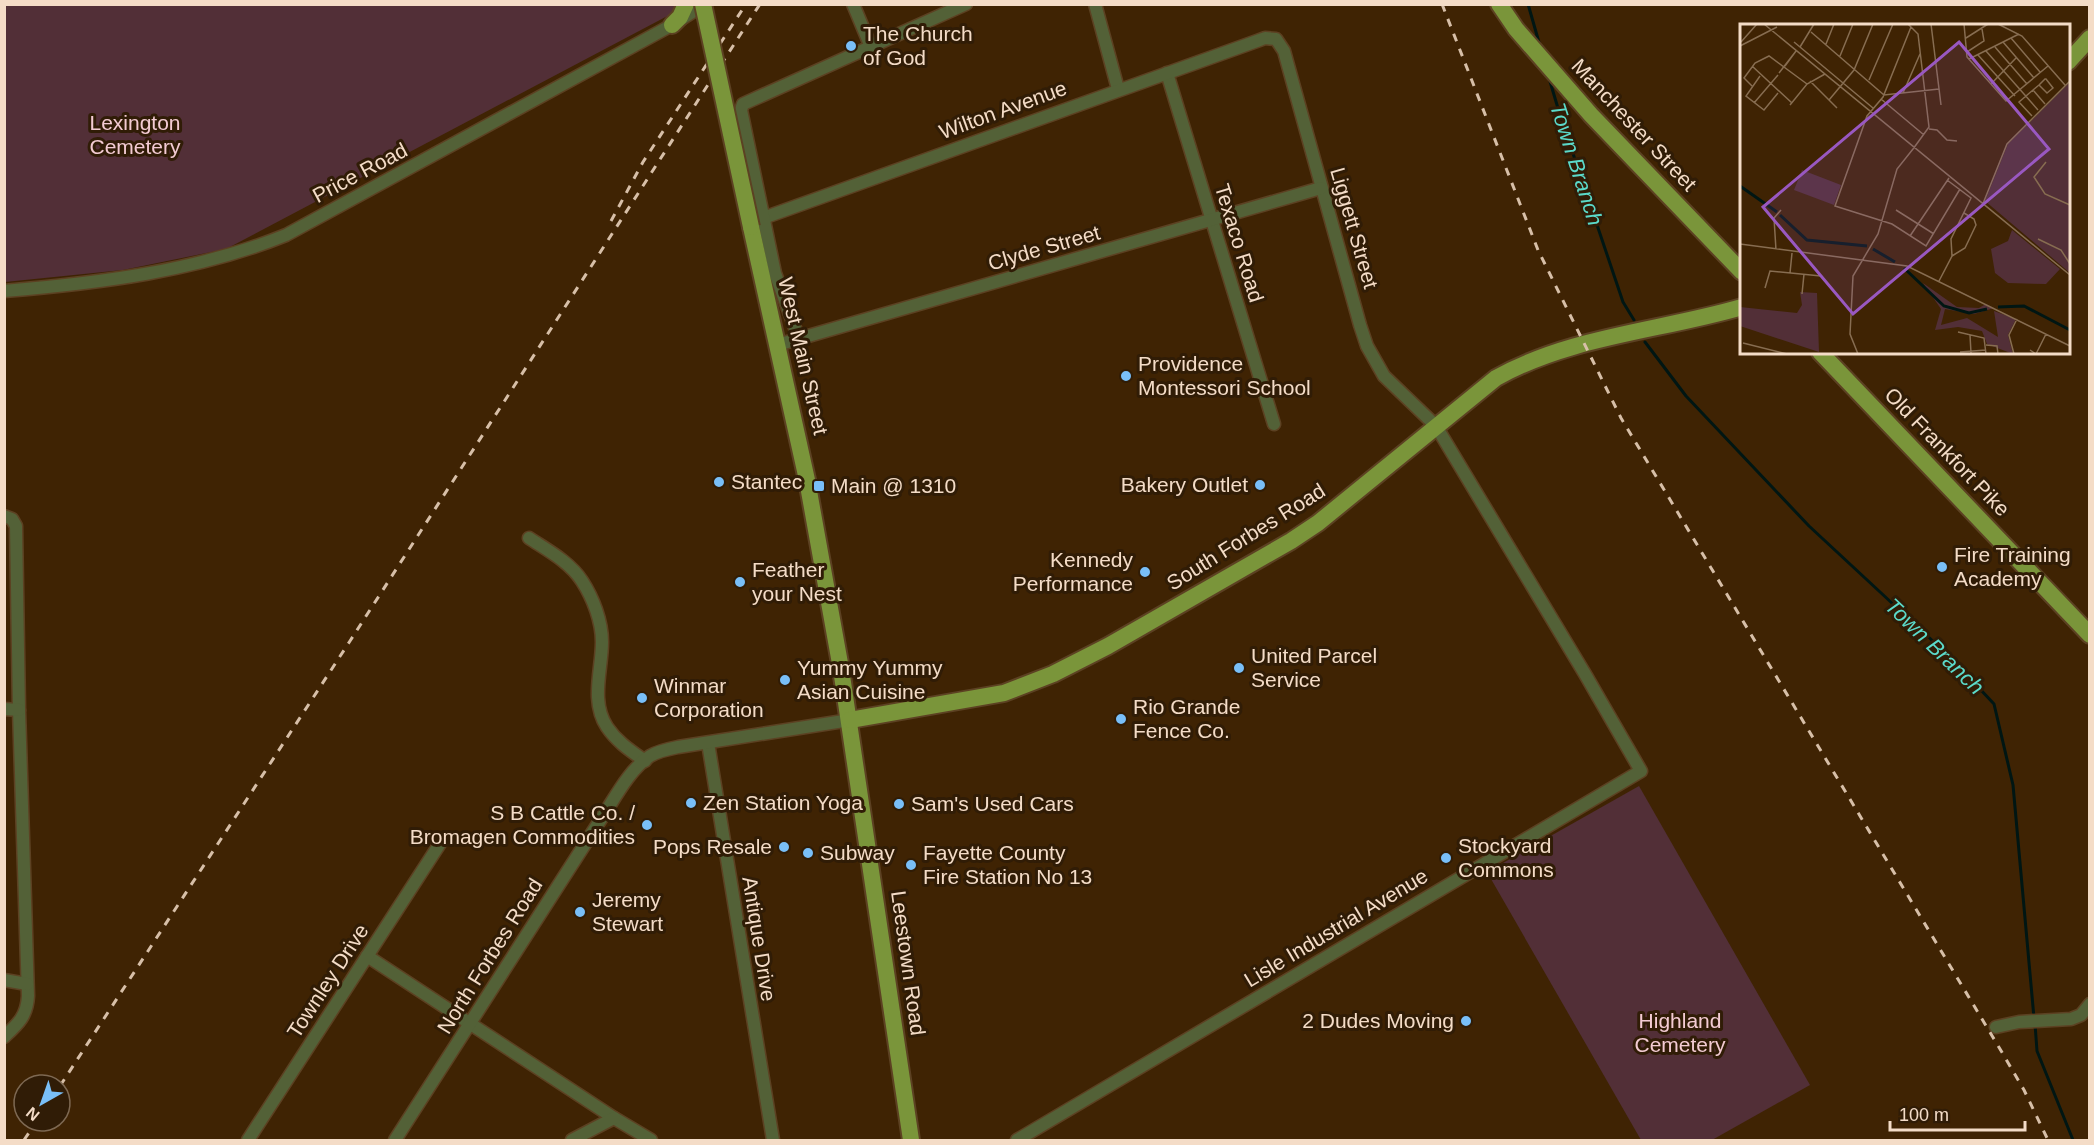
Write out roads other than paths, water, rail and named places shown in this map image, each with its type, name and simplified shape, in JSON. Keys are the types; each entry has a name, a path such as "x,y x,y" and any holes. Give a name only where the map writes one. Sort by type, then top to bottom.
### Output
{"main road":[{"path":"672,25 680,17 686,4"},
{"name":"West Main Street","path":"704,4 757,222 777,345 809,490 849,720"},
{"name":"Manchester Street","path":"1499,4 1516,29 1612,137 1740,270"},
{"path":"2070,60 2090,38"},
{"name":"South Forbes Road","path":"849,720 1004,693 1031,685 1108,646 1291,541 1344,503 1496,378 1534,359 1583,344 1700,320 1740,309"},
{"name":"Old Frankfort Pike","path":"1823,354 2090,635"},
{"name":"Leestown Road","path":"849,720 910,1140"}],"street":[{"name":"Price Road","path":"4,291 141,275 232,255 276,239 672,25 704,4"},
{"path":"853,4 871,47"},
{"path":"799,339 757,222 741,110 747,101 773,92 966,4"},
{"path":"1095,4 1118,89"},
{"name":"Liggett Street","path":"1257,40 1272,38 1280,44 1284,51 1367,346 1384,376 1436,426"},
{"name":"Wilton Avenue","path":"757,222 1257,40"},
{"name":"Texaco Road","path":"1167,73 1274,424"},
{"name":"Clyde Street","path":"777,345 1321,188"},
{"name":"Lisle Industrial Avenue","path":"1017,1140 1641,771 1532,584 1436,426"},
{"path":"4,516 12,519 16,526 28,1006 19,1023 4,1037"},
{"path":"529,538 565,562 581,579 590,595 601,632 597,689 599,707 606,725 618,741 645,761"},
{"path":"4,709 19,710"},
{"name":"North Forbes Road","path":"395,1140 603,816 631,774 645,761 662,750 849,720"},
{"name":"Antique Drive","path":"708,743 773,1140"},
{"name":"Townley Drive","path":"248,1140 441,842"},
{"path":"367,956 651,1140"},
{"path":"4,980 27,984"},
{"path":"1996,1027 2019,1022 2071,1019 2081,1015 2090,1004"},
{"path":"572,1140 614,1118"}],"waterway":[{"name":"Town Branch","path":"1528,4 1540,46"},
{"name":"Town Branch","path":"1549,78 1623,302 1634,320"},
{"name":"Town Branch","path":"1645,342 1686,396 1809,526 1950,657 1994,704 2013,785 2034,1018"},
{"name":"Town Branch","path":"2035,1024 2037,1051 2073,1140"}],"railway":[{"path":"611,221 643,162 746,4"},
{"path":"68,1073 760,4"},
{"path":"1442,4 1538,250 1621,418 2000,1049 2024,1090 2048,1140"},
{"path":"24,1140 29,1133"}],"place":[{"name":"The Church of God","path":"851,46"},
{"name":"Providence Montessori School","path":"1126,376"},
{"name":"Stantec","path":"719,482"},
{"name":"Bakery Outlet","path":"1260,485"},
{"name":"Main @ 1310","path":"819,486"},
{"name":"Fire Training Academy","path":"1942,567"},
{"name":"Kennedy Performance","path":"1145,572"},
{"name":"Feather your Nest","path":"740,582"},
{"name":"United Parcel Service","path":"1239,668"},
{"name":"Yummy Yummy Asian Cuisine","path":"785,680"},
{"name":"Winmar Corporation","path":"642,698"},
{"name":"Rio Grande Fence Co.","path":"1121,719"},
{"name":"Zen Station Yoga","path":"691,803"},
{"name":"Sam's Used Cars","path":"899,804"},
{"name":"S B Cattle Co. / Bromagen Commodities","path":"647,825"},
{"name":"Pops Resale","path":"784,847"},
{"name":"Subway","path":"808,853"},
{"name":"Stockyard Commons","path":"1446,858"},
{"name":"Fayette County Fire Station No 13","path":"911,865"},
{"name":"Jeremy Stewart","path":"580,912"},
{"name":"2 Dudes Moving","path":"1466,1021"}],"park label":[{"name":"Lexington Cemetery","path":"135,135"},
{"name":"Highland Cemetery","path":"1680,1033"}]}
